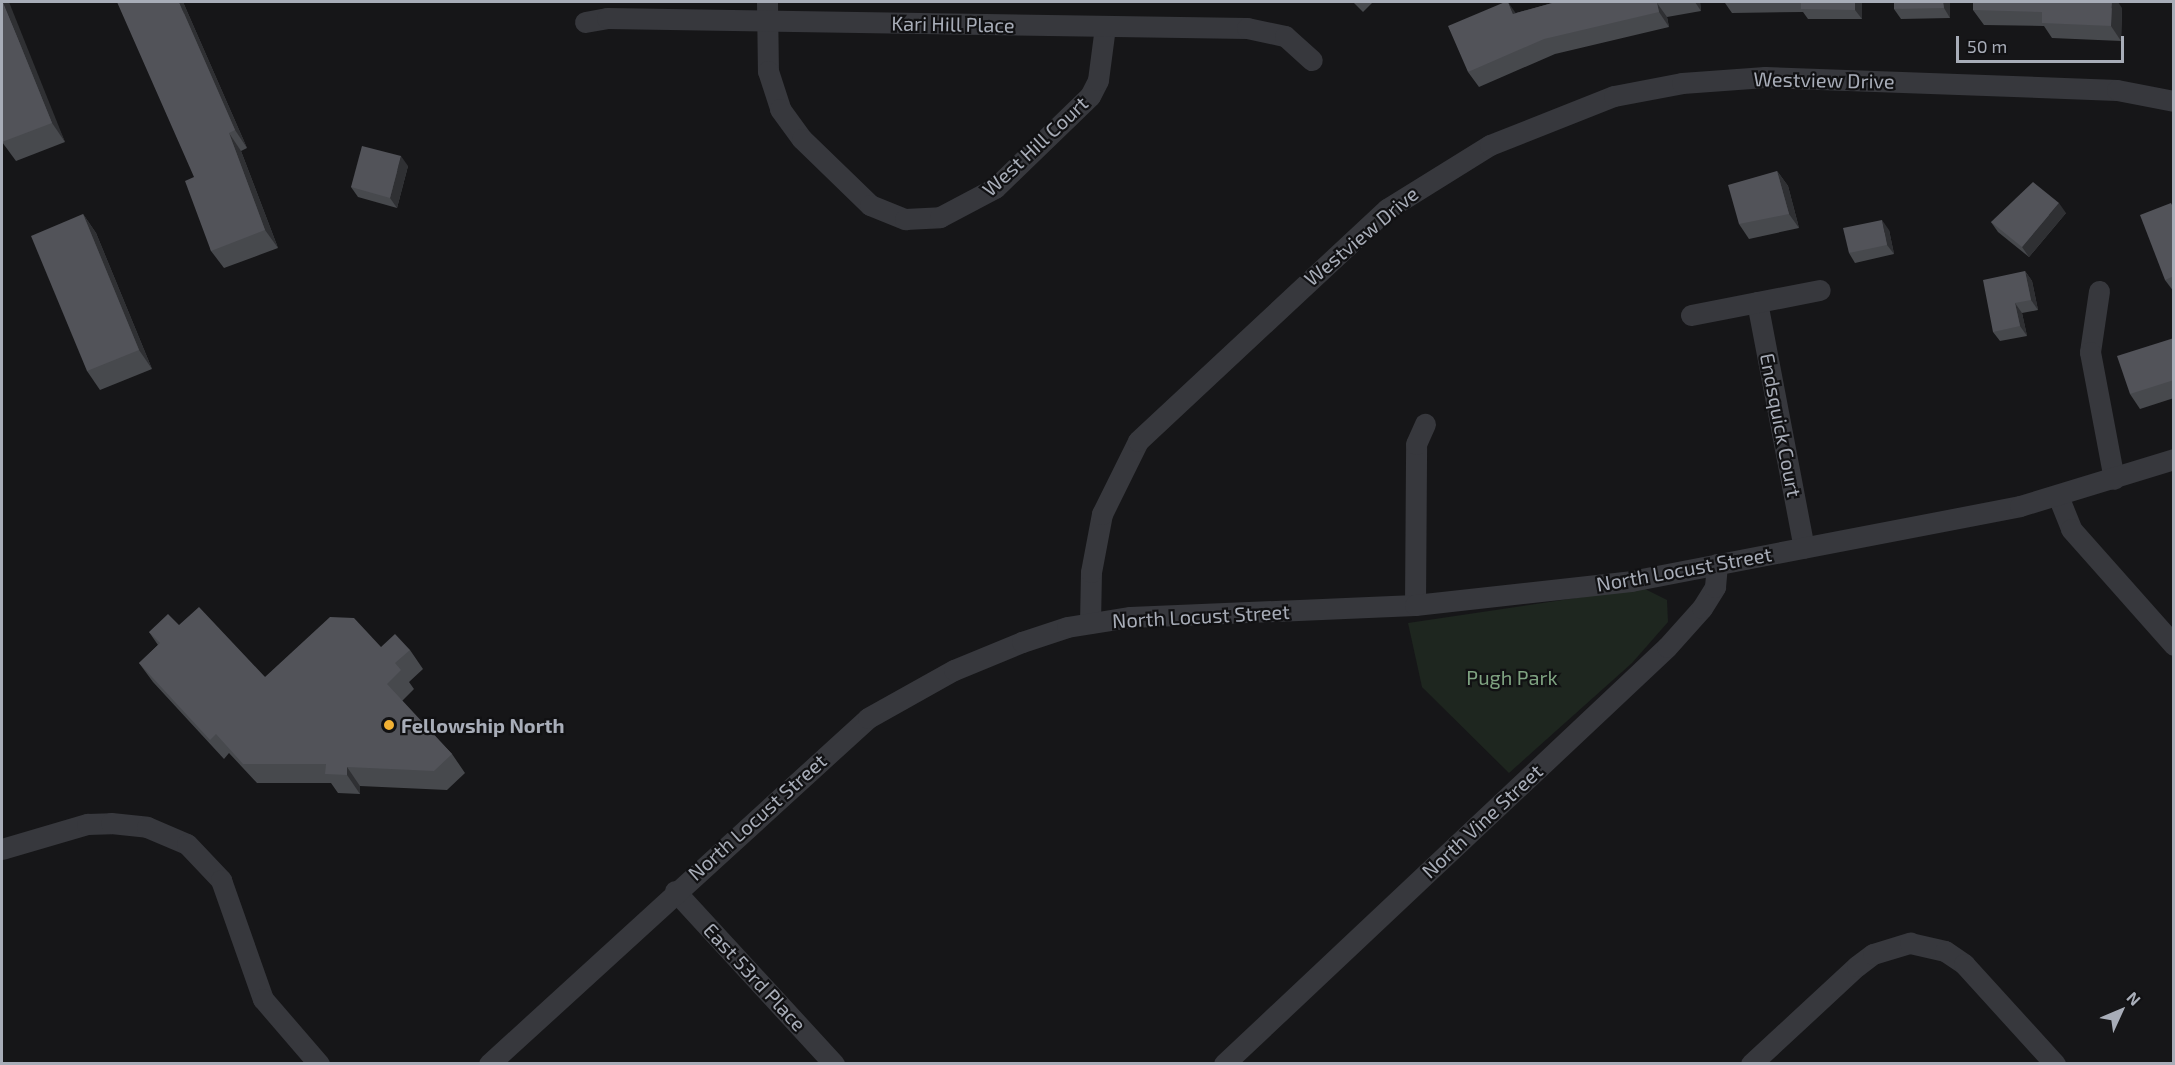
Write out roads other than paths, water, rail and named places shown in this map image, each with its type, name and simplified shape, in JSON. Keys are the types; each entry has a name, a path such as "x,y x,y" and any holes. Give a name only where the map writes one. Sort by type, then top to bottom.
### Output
{"street":[{"name":"Kari Hill Place","path":"585,22 767,11 1105,27 1270,31 1285,36 1312,60"},
{"name":"West Hill Court","path":"767,11 768,71 780,109 802,140 870,205 905,219 940,217 995,188 1090,96 1100,69 1105,27"},
{"name":"Westview Drive","path":"1090,623 1091,572 1102,514 1138,441 1387,209 1490,145 1614,96 1682,82 1765,76 2117,90 2174,101"},
{"path":"1691,315 1820,290"},
{"path":"2098,291 2091,352 2114,479 2174,459"},
{"name":"Endsquick Court","path":"1758,302 1804,548"},
{"path":"1415,605 1416,444 1425,424"},
{"name":"North Locust Street","path":"489,1064 848,734 903,696 1022,642 1090,623 1415,605 1533,594 1804,548 2058,496 2114,479"},
{"path":"2058,496 2071,529 2174,645"},
{"name":"North Vine Street","path":"1224,1064 1667,647 1702,608 1715,587 1717,564"},
{"path":"2,849 87,824 111,823 147,827 187,844 221,880 263,999 319,1064"},
{"name":"East 53rd Place","path":"675,891 834,1064"},
{"path":"1751,1064 1857,966 1873,954 1910,943 1945,951 1964,964 2055,1064"}],"place":[{"name":"Fellowship North","path":"389,725"}],"park label":[{"name":"Pugh Park","path":"1512,677"}]}
